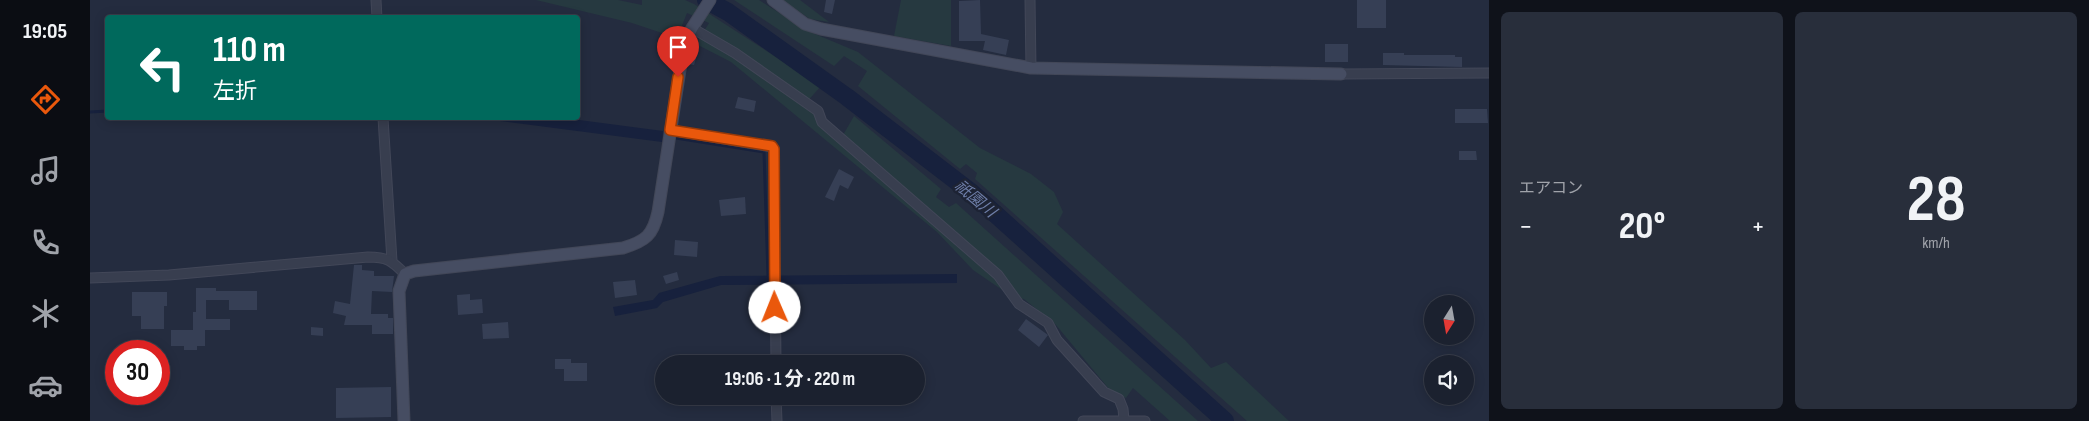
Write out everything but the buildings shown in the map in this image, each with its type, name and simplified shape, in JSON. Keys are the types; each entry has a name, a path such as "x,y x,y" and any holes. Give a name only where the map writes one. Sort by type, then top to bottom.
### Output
{"street":[{"path":"376,0 377,15"},
{"path":"404,421 400,291 402,278 405,274 414,271 623,248 638,243 649,235 655,226 684,44 710,0"},
{"path":"773,0 805,24 821,29 1031,68 1341,74 1489,74"},
{"path":"1030,0 1031,68"},
{"path":"692,28 736,52 818,111 822,122 998,275 1019,304 1048,323 1057,340 1104,392 1119,399 1123,409 1124,420"},
{"path":"383,120 392,261"},
{"path":"670,130 772,146 774,149 776,355"},
{"path":"90,278 169,275 368,257 381,257 392,261 405,274"},
{"path":"776,405 777,421"},
{"path":"1083,421 1145,421"}],"shaded area":[{"path":"536,0 618,0 642,5 642,0 685,0 694,4 821,86 805,104 839,142 854,116 941,189 936,197 949,207 956,203 1198,421 1170,421 1133,388 1126,398 1109,389 1056,325 1024,299 1014,298 973,270 937,232 731,62 696,44 709,23 687,13 677,38 632,23"},
{"path":"734,0 759,0 808,31 858,52 980,148 1031,174 1054,192 1063,212 1057,224 1185,340 1211,368 1226,362 1289,421 1247,421 975,179 977,173 966,164 960,169 858,86 867,71 844,56 834,66"},
{"path":"782,0 800,0 829,22 810,19"},
{"path":"901,0 951,0 951,46 894,36"}],"water":[{"path":"493,120 579,120 663,131 662,142"},
{"path":"957,274 957,283 721,285 663,302 657,308 615,316 613,307 653,300 659,293 720,276"}],"waterway":[{"name":"祇園川","path":"706,0 728,12 847,97 972,193 1225,421"},
{"path":"90,112 105,111"},
{"path":"676,138 764,152 768,276"}],"route":[{"path":"678,77 670,130 772,146 774,149 775,308"}]}
